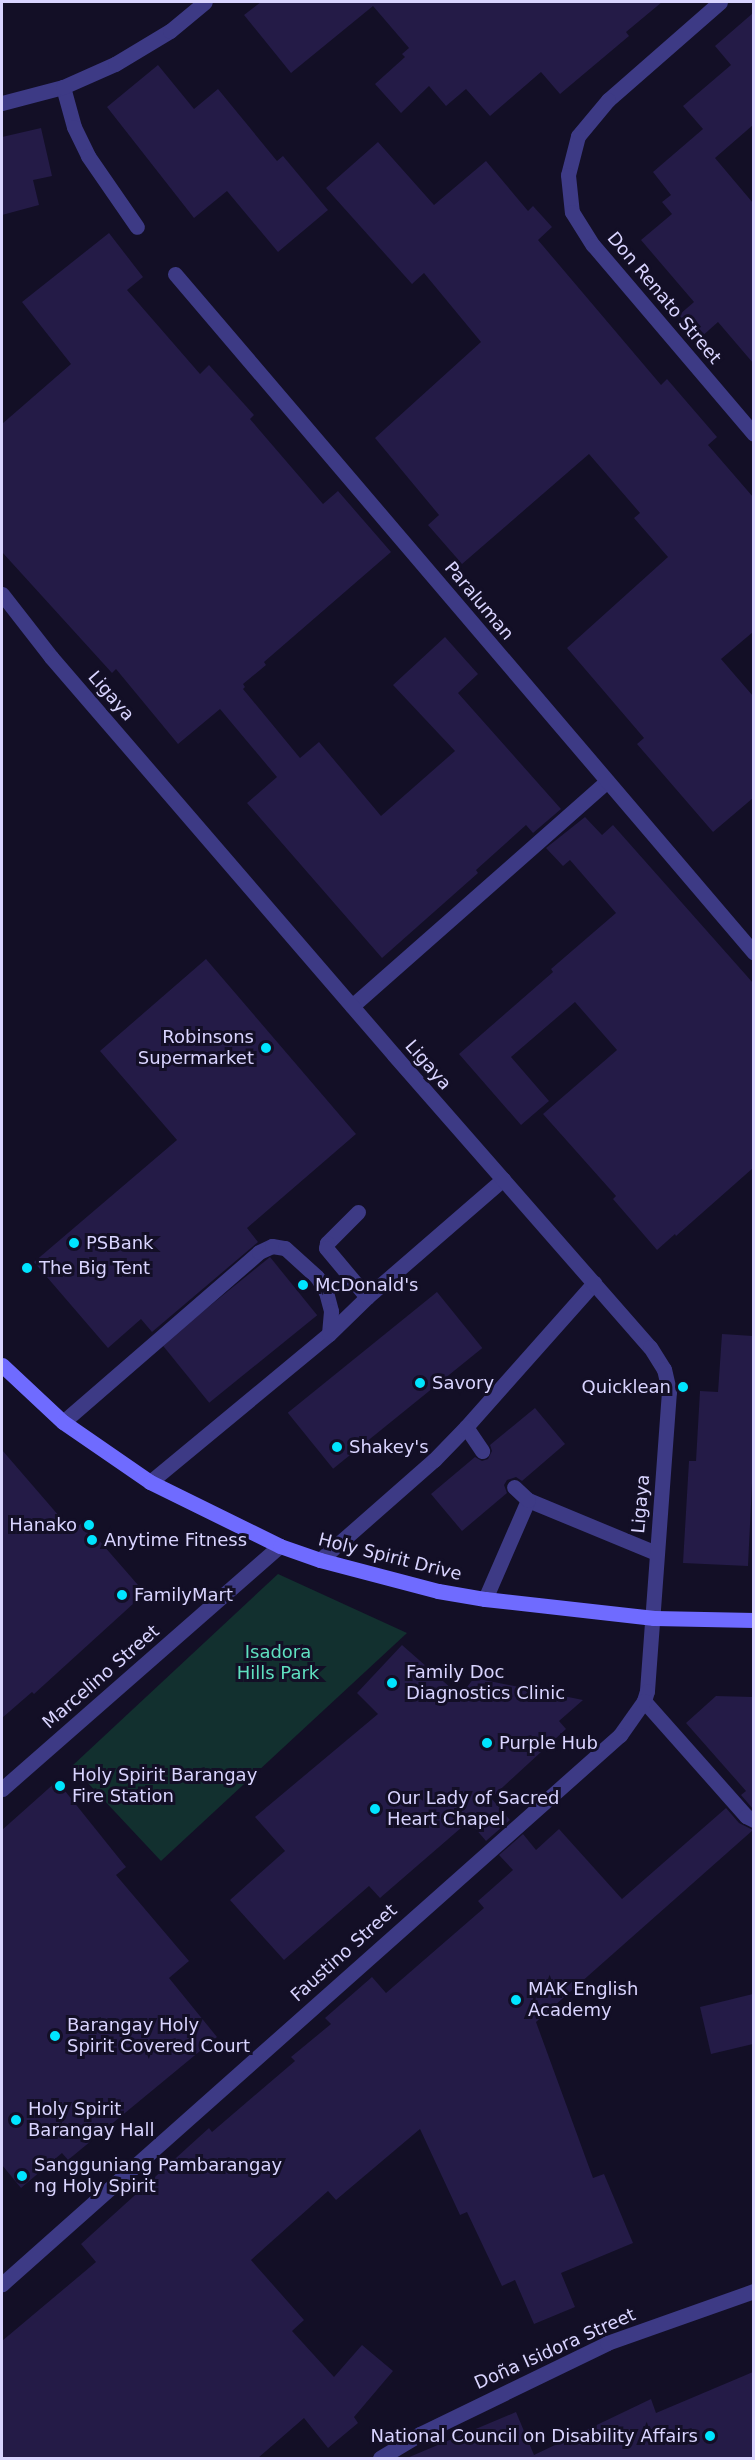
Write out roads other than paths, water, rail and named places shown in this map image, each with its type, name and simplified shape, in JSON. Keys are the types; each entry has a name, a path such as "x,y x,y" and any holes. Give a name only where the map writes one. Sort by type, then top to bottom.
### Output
{"main road":[{"name":"Holy Spirit Drive","path":"2,1365 63,1422 150,1482 280,1546 320,1560 438,1591 485,1599 654,1618 753,1620"}],"street":[{"path":"2,104 63,87 115,64 170,31 204,2"},
{"name":"Don Renato Street","path":"720,2 608,100 578,136 568,175 572,212 593,245 753,434"},
{"path":"63,87 74,127 88,156 137,227"},
{"name":"Paraluman","path":"175,274 753,953"},
{"name":"Ligaya","path":"2,594 51,657 650,1347 664,1369 669,1391 656,1553 654,1618"},
{"path":"352,1006 607,781"},
{"path":"150,1482 329,1334 367,1297 503,1179"},
{"path":"358,1212 327,1243 326,1248 367,1297"},
{"path":"63,1422 259,1252 272,1246 285,1248 318,1277 326,1292 331,1311 329,1334"},
{"path":"320,1560 434,1460 594,1283"},
{"path":"466,1427 482,1451"},
{"path":"514,1487 528,1500 656,1553"},
{"path":"485,1599 528,1500"},
{"name":"Marcelino Street","path":"2,1789 280,1546"},
{"name":"Faustino Street","path":"2,2284 620,1735 644,1701 647,1691 654,1618"},
{"path":"644,1701 746,1816 753,1820"},
{"name":"Doña Isidora Street","path":"380,2458 420,2434 607,2343 753,2291"}],"place":[{"name":"Robinsons Supermarket","path":"266,1048"},
{"name":"PSBank","path":"74,1243"},
{"name":"The Big Tent","path":"27,1268"},
{"name":"McDonald's","path":"303,1285"},
{"name":"Savory","path":"420,1383"},
{"name":"Quicklean","path":"683,1387"},
{"name":"Shakey's","path":"337,1447"},
{"name":"Hanako","path":"89,1525"},
{"name":"Anytime Fitness","path":"92,1540"},
{"name":"FamilyMart","path":"122,1595"},
{"name":"Family Doc Diagnostics Clinic","path":"392,1683"},
{"name":"Purple Hub","path":"487,1743"},
{"name":"Holy Spirit Barangay Fire Station","path":"60,1786"},
{"name":"Our Lady of Sacred Heart Chapel","path":"375,1809"},
{"name":"MAK English Academy","path":"516,2000"},
{"name":"Barangay Holy Spirit Covered Court","path":"55,2036"},
{"name":"Holy Spirit Barangay Hall","path":"16,2120"},
{"name":"Sangguniang Pambarangay ng Holy Spirit","path":"22,2176"},
{"name":"National Council on Disability Affairs","path":"710,2436"}],"park label":[{"name":"Isadora Hills Park","path":"278,1663"}]}
